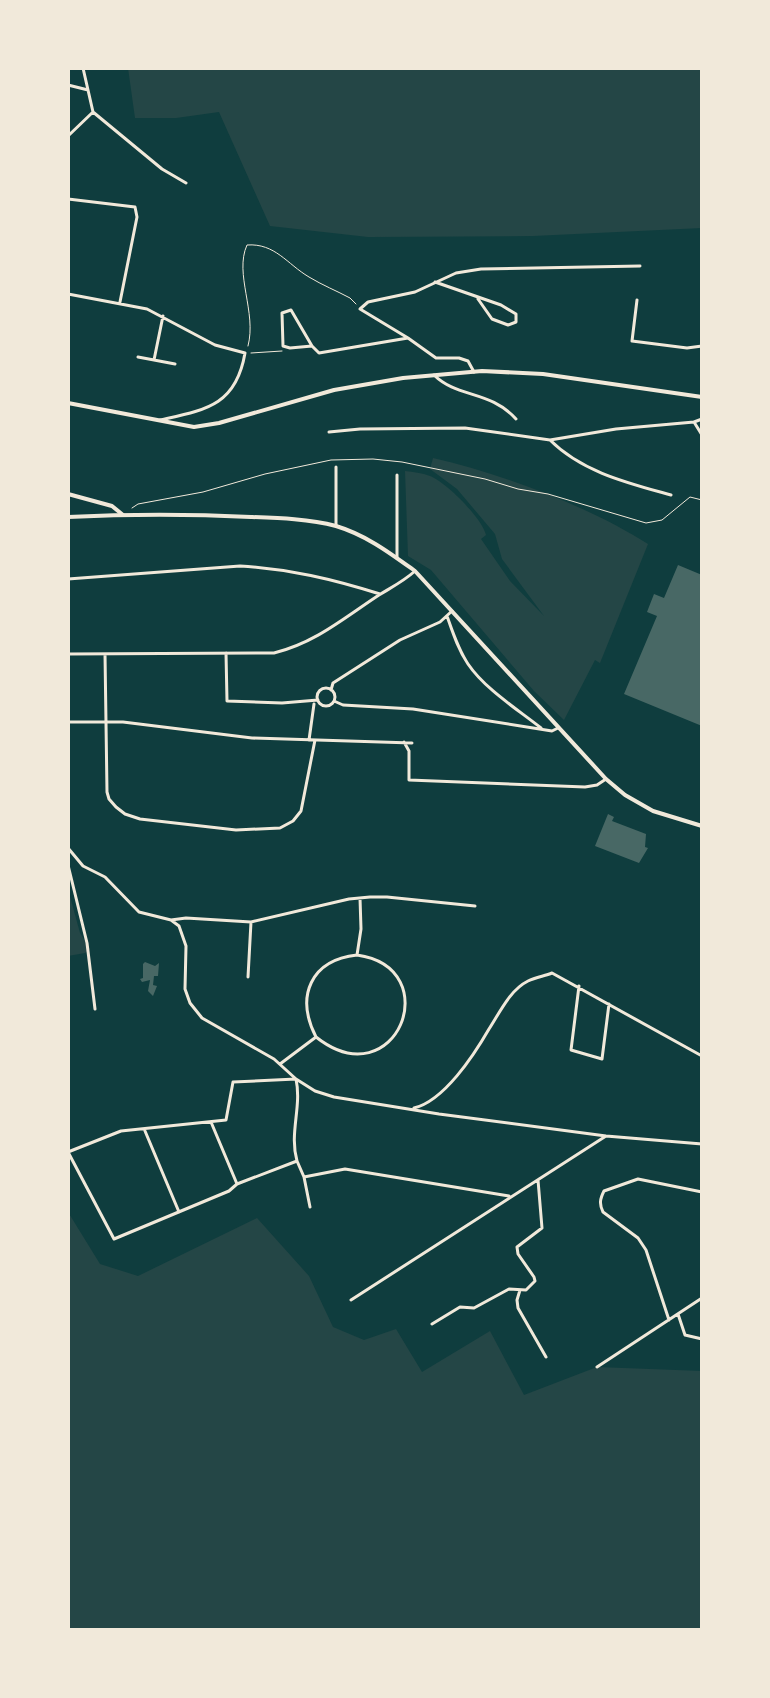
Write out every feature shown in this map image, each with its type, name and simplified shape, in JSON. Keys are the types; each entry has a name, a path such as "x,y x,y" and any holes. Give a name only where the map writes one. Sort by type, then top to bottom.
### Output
{"main road":[{"path":"68,403 194,427 219,423 334,390 474,372 543,374 702,397"},
{"path":"68,494 112,506 123,515"},
{"path":"68,517 276,518 336,526 358,535 415,571 606,779 641,805 702,826"}],"street":[{"path":"83,68 93,112 162,169 186,183"},
{"path":"68,85 88,90"},
{"path":"68,136 93,112"},
{"path":"68,199 135,207 137,217 120,302"},
{"path":"474,372 468,361 436,358 360,309 368,302 415,292 456,273 481,269 640,266"},
{"path":"435,282 508,309 516,314 516,322 508,325 492,319 478,299"},
{"path":"68,294 147,309 215,345 245,353 242,370 234,386 214,405 195,414 157,421"},
{"path":"637,300 632,341 687,348 702,346"},
{"path":"312,346 283,346 282,313 291,310 319,353 408,338"},
{"path":"154,360 163,316"},
{"path":"138,357 175,364"},
{"path":"434,375 444,385 470,392 507,409 516,419"},
{"path":"329,432 465,428 552,439 702,419"},
{"path":"694,422 702,435"},
{"path":"552,439 563,453 594,471 671,495"},
{"path":"336,467 336,526"},
{"path":"397,475 397,558"},
{"path":"68,579 240,566 292,570 380,594"},
{"path":"68,654 274,653 317,637 380,594 404,582 415,571"},
{"path":"331,690 333,683 452,611"},
{"path":"447,616 456,643 469,666 494,691 544,730"},
{"path":"226,653 227,701 316,701 324,706 334,701"},
{"path":"105,654 107,792 109,799 125,814 140,819 236,830 280,828 293,821 301,811 315,740"},
{"path":"309,740 316,701 322,690 331,690"},
{"path":"331,690 335,695 334,701"},
{"path":"334,701 343,705 413,709 552,731 558,728"},
{"path":"68,722 107,721 252,738 412,743"},
{"path":"404,742 409,751 409,780 585,787 597,785 606,779"},
{"path":"68,848 83,866 105,877 139,912 171,920 251,922 360,898 387,897 475,906"},
{"path":"68,865 87,943 95,1009"},
{"path":"357,955 361,929 360,898"},
{"path":"171,920 179,926 186,946 185,989 190,1003 202,1018 280,1064 315,1091 410,1109 606,1136 702,1144"},
{"path":"248,977 251,922"},
{"path":"357,955 379,960 392,968 406,996 405,1013 397,1034 383,1047 365,1055 345,1054 330,1048 316,1037 305,1007 307,991 326,963 357,955"},
{"path":"410,1109 426,1105 453,1079 507,1001 527,981 552,973 702,1056"},
{"path":"579,986 571,1050 602,1059 609,1003"},
{"path":"280,1064 316,1037"},
{"path":"296,1079 233,1082 226,1120 121,1131 68,1152 114,1239 297,1161"},
{"path":"296,1079 298,1093 293,1147 304,1177 310,1207"},
{"path":"211,1122 237,1184"},
{"path":"144,1129 179,1212"},
{"path":"351,1300 606,1136"},
{"path":"304,1177 345,1169 512,1196"},
{"path":"669,1320 646,1250 638,1238 603,1212 600,1198 604,1191 638,1179 702,1192"},
{"path":"432,1324 460,1307 474,1308 509,1289 526,1290 535,1281 517,1247 542,1228 538,1180"},
{"path":"520,1290 518,1308 546,1357"},
{"path":"597,1367 702,1298"},
{"path":"678,1314 685,1335 702,1339"}],"path":[{"path":"290,348 279,352 245,353 252,331 241,258 247,245 257,244 281,253 307,276 350,298 360,309"},
{"path":"138,504 203,492 265,474 350,459 402,462 454,473 548,494 646,523 662,520 690,497 702,500"}],"shaded area":[{"path":"128,68 702,68 702,228 533,236 368,237 270,226 219,112 176,118 135,118"},
{"path":"433,458 488,473 572,504 648,544 600,663 595,660 564,720 534,691 431,570 408,556 405,471 430,476 462,501 478,519 486,535 481,539 510,581 544,616 502,559 495,534 457,489 430,469"},
{"path":"68,889 80,933 90,949 68,956"},
{"path":"68,1212 100,1264 138,1276 257,1218 309,1276 333,1327 364,1340 396,1329 422,1372 490,1331 524,1395 597,1367 702,1371 702,1630 68,1630"}],"building":[{"path":"678,565 702,575 702,726 624,694 657,616 647,612 654,594 664,598"},
{"path":"608,814 614,817 612,821 646,834 645,847 648,848 639,863 595,846"},
{"path":"145,962 155,966 159,963 158,976 154,976 153,985 157,986 153,996 148,991 150,980 142,982 140,979 143,978"}]}
